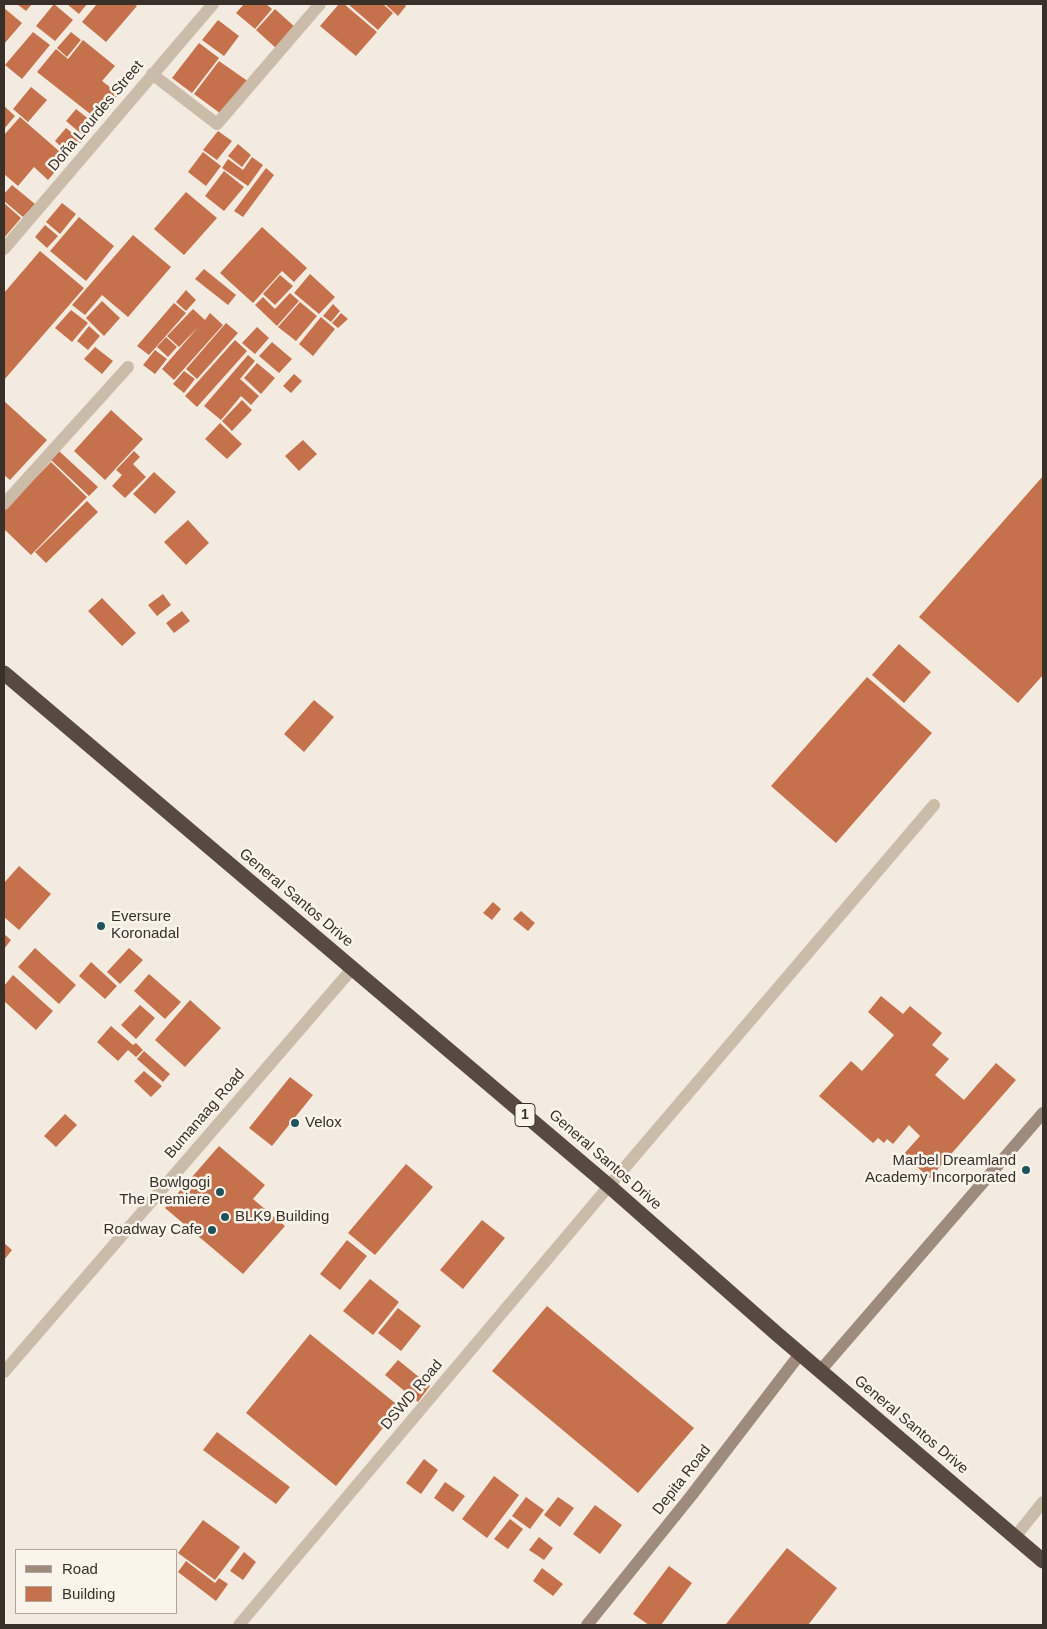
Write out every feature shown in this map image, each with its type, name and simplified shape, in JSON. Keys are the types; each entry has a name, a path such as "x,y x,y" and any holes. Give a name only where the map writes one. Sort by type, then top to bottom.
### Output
{"highway":[{"name":"General Santos Drive","path":"4,673 609,1186 820,1372 1043,1561"}],"street":[{"name":"Doña Lourdes Street","path":"4,249 212,4"},
{"path":"152,74 217,124 320,4"},
{"path":"4,504 128,366"},
{"name":"DSWD Road","path":"239,1625 609,1186 934,805"},
{"name":"Bumanaag Road","path":"4,1372 352,969"},
{"path":"820,1372 1043,1113"},
{"name":"Depita Road","path":"587,1625 691,1496 800,1354"},
{"path":"1015,1536 1043,1502"}],"building":[{"path":"17,4 32,4 26,11"},
{"path":"54,4 73,20 55,41 36,26"},
{"path":"67,4 87,4 79,14"},
{"path":"97,4 134,4 137,6 106,42 82,22"},
{"path":"244,4 266,4 272,9 255,29 236,13"},
{"path":"339,4 344,4 377,32 356,56 320,26"},
{"path":"348,4 383,4 393,13 378,30"},
{"path":"385,4 404,4 406,6 398,16"},
{"path":"4,8 22,23 4,44"},
{"path":"275,9 296,28 277,49 256,30"},
{"path":"218,20 239,36 224,56 202,40"},
{"path":"33,32 50,45 22,79 5,65"},
{"path":"71,32 81,40 67,57 57,48"},
{"path":"83,40 115,66 102,81 119,94 98,120 37,72 56,49 68,59"},
{"path":"199,43 219,58 192,93 172,78"},
{"path":"219,61 249,82 224,116 194,94"},
{"path":"31,87 47,100 28,122 13,109"},
{"path":"4,106 15,116 4,129"},
{"path":"76,109 95,124 85,137 66,121"},
{"path":"20,117 67,158 48,180 34,167 18,186 4,174 4,135"},
{"path":"66,128 82,141 70,155 55,141"},
{"path":"218,131 232,141 217,160 203,150"},
{"path":"238,144 251,155 242,167 228,156"},
{"path":"203,152 221,166 206,186 188,172"},
{"path":"252,157 263,165 248,186 222,168 228,159 243,170"},
{"path":"266,168 274,175 243,217 234,211"},
{"path":"224,171 244,187 224,211 205,196"},
{"path":"12,185 35,204 23,217 4,201 4,194"},
{"path":"186,192 217,218 184,255 154,229"},
{"path":"4,203 21,218 4,238"},
{"path":"62,203 76,214 60,234 46,222"},
{"path":"79,217 114,246 86,281 50,251"},
{"path":"45,225 58,236 47,248 35,237"},
{"path":"262,227 307,268 294,282 282,271 253,303 220,273"},
{"path":"133,235 171,267 128,317 102,295 85,315 72,305"},
{"path":"40,251 84,288 4,380 4,293"},
{"path":"204,269 236,295 228,305 195,279"},
{"path":"310,274 335,297 319,314 294,293"},
{"path":"280,275 293,286 275,305 263,294"},
{"path":"186,290 196,300 186,311 176,302"},
{"path":"290,293 299,301 277,326 255,305 263,297 275,309"},
{"path":"102,301 120,318 104,336 86,318"},
{"path":"300,302 317,316 296,341 278,327"},
{"path":"174,303 186,313 149,355 137,346"},
{"path":"333,304 340,311 331,322 323,316"},
{"path":"193,309 205,320 210,313 223,325 174,380 162,369 199,326 179,347 167,336"},
{"path":"71,310 88,323 72,342 55,328"},
{"path":"341,313 348,319 338,328 332,323"},
{"path":"321,317 335,329 313,356 299,344"},
{"path":"226,323 238,333 197,379 186,369"},
{"path":"89,326 100,336 88,350 77,341"},
{"path":"257,327 269,338 255,354 242,343"},
{"path":"166,337 177,347 168,357 157,347"},
{"path":"235,340 247,351 197,407 185,396"},
{"path":"272,342 292,359 279,373 259,356"},
{"path":"95,347 113,361 102,374 84,359"},
{"path":"155,350 167,359 155,374 143,365"},
{"path":"248,355 255,361 240,379 259,396 251,405 241,396 221,420 204,406"},
{"path":"257,363 275,378 261,394 244,378"},
{"path":"184,371 195,379 184,393 173,384"},
{"path":"294,374 302,381 291,393 283,386"},
{"path":"242,400 252,410 232,431 222,421"},
{"path":"4,401 47,440 10,480 4,475"},
{"path":"111,410 143,439 105,480 74,451"},
{"path":"220,423 242,444 227,459 205,439"},
{"path":"303,440 317,454 299,471 285,456"},
{"path":"59,451 98,487 89,496 50,459"},
{"path":"134,451 140,457 133,464 146,477 125,498 112,486 122,475 116,470"},
{"path":"51,462 87,497 31,555 4,529 4,510"},
{"path":"154,472 176,492 155,514 133,494"},
{"path":"1043,476 1043,675 1018,703 919,617"},
{"path":"87,501 98,512 46,563 35,552"},
{"path":"188,520 209,543 186,565 164,542"},
{"path":"163,594 171,605 157,616 148,605"},
{"path":"102,598 136,633 122,646 88,611"},
{"path":"182,611 190,621 174,633 166,623"},
{"path":"899,644 931,672 904,703 872,675"},
{"path":"867,677 932,733 836,843 771,786"},
{"path":"314,700 334,717 304,752 284,734"},
{"path":"19,866 51,894 19,930 4,917 4,883"},
{"path":"493,902 501,909 492,920 483,913"},
{"path":"521,911 535,923 528,931 513,919"},
{"path":"4,934 11,940 4,949"},
{"path":"35,948 76,985 59,1004 18,967"},
{"path":"129,948 143,960 120,984 107,972"},
{"path":"91,962 117,986 105,999 79,976"},
{"path":"149,974 181,1002 165,1019 134,991"},
{"path":"13,975 53,1011 36,1030 4,1001 4,986"},
{"path":"881,996 903,1014 910,1006 942,1033 932,1045 949,1059 935,1075 964,1100 996,1063 1016,1080 930,1178 903,1155 920,1136 909,1125 893,1144 887,1139 884,1143 878,1138 873,1143 819,1096 851,1061 862,1071 894,1035 868,1012"},
{"path":"190,1000 221,1028 185,1067 155,1040"},
{"path":"140,1005 155,1018 136,1039 121,1025"},
{"path":"111,1026 133,1045 136,1043 143,1050 136,1057 128,1050 118,1061 97,1042"},
{"path":"144,1051 170,1074 163,1082 137,1059"},
{"path":"144,1071 162,1086 151,1097 134,1081"},
{"path":"290,1077 313,1095 272,1146 249,1128"},
{"path":"65,1114 77,1125 56,1147 44,1136"},
{"name":"BLK9 Building","path":"219,1146 265,1185 253,1199 285,1226 243,1274 165,1208"},
{"path":"406,1164 433,1187 375,1255 348,1233"},
{"path":"482,1220 505,1238 463,1289 440,1270"},
{"path":"347,1240 367,1256 340,1290 320,1274"},
{"path":"4,1243 12,1250 4,1260"},
{"path":"370,1279 399,1302 373,1335 343,1311"},
{"path":"547,1306 694,1428 638,1493 492,1371"},
{"path":"398,1308 421,1326 401,1351 378,1333"},
{"path":"310,1334 400,1407 336,1486 246,1413"},
{"path":"398,1360 430,1386 418,1402 385,1375"},
{"path":"217,1432 290,1487 276,1504 203,1450"},
{"path":"424,1459 438,1470 421,1494 406,1483"},
{"path":"494,1476 519,1495 487,1538 462,1519"},
{"path":"445,1482 465,1496 453,1512 434,1498"},
{"path":"526,1497 544,1510 530,1529 512,1516"},
{"path":"558,1497 574,1508 560,1527 544,1515"},
{"path":"595,1505 622,1525 600,1554 573,1534"},
{"path":"510,1519 523,1529 508,1549 494,1539"},
{"path":"203,1520 240,1547 215,1580 178,1553"},
{"path":"539,1537 553,1548 544,1560 529,1550"},
{"path":"787,1548 837,1588 808,1625 726,1624"},
{"path":"244,1552 256,1562 243,1580 230,1571"},
{"path":"186,1561 215,1583 219,1578 228,1584 216,1601 178,1572"},
{"path":"669,1566 692,1583 661,1625 649,1625 633,1614"},
{"path":"542,1568 563,1584 553,1596 533,1581"}],"place":[{"name":"Eversure Koronadal","path":"101,926"},
{"name":"Velox","path":"295,1123"},
{"name":"Marbel Dreamland Academy Incorporated","path":"1026,1170"},
{"name":"Bowlgogi The Premiere","path":"220,1192"},
{"name":"BLK9 Building","path":"225,1217"},
{"name":"Roadway Cafe","path":"212,1230"}]}
